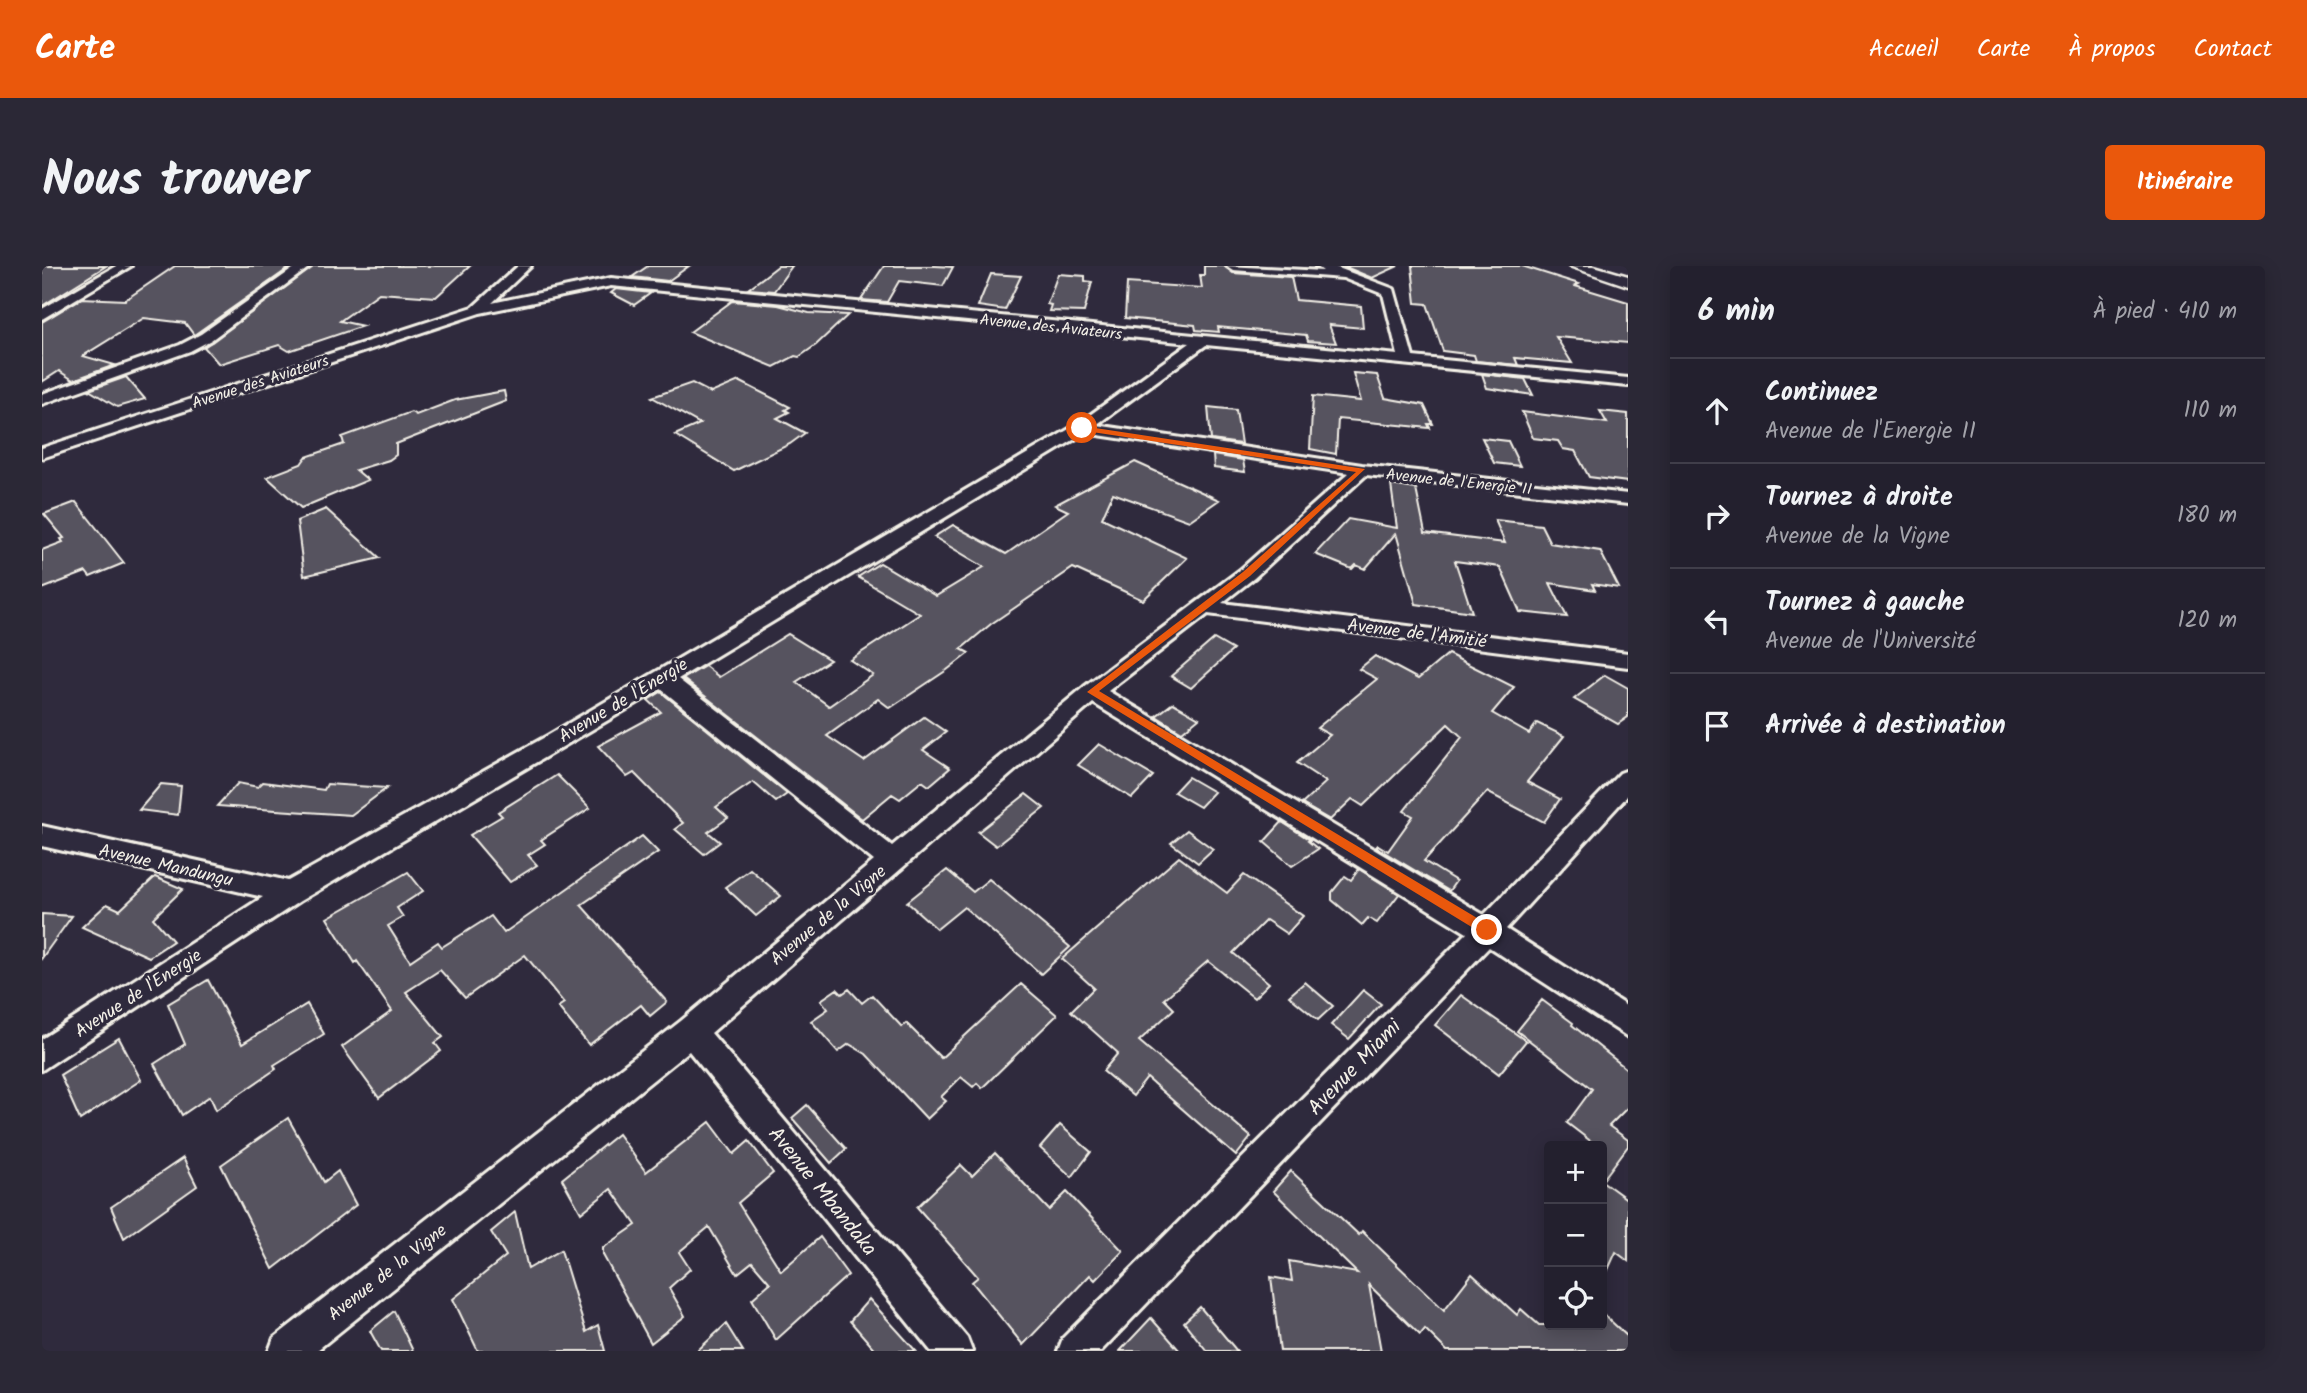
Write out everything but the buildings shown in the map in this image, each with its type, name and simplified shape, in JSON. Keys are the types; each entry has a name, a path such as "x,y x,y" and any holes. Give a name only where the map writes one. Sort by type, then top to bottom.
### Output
{"street":[{"path":"42,315 125,266"},
{"path":"42,400 185,348 305,266"},
{"name":"Avenue des Aviateurs","path":"477,310 525,266"},
{"path":"1233,266 1357,278"},
{"path":"1322,266 1389,292 1406,358"},
{"path":"1577,266 1628,281"},
{"name":"Avenue des Aviateurs","path":"42,453 50,446 477,310 581,286 621,282 1628,382"},
{"name":"Avenue de l'Energie","path":"42,1056 291,893 1082,428 1202,341"},
{"name":"Avenue de l'Energie II","path":"1082,428 1362,470 1628,499"},
{"name":"Avenue de la Vigne","path":"287,1351 691,1031 1092,692 1247,574 1362,470"},
{"name":"Avenue de l'Amitié","path":"1205,607 1628,660"},
{"path":"661,677 893,861"},
{"path":"1092,692 1487,930 1628,1023"},
{"name":"Avenue Miami","path":"1076,1351 1487,930 1628,779"},
{"name":"Avenue Mandungu","path":"42,836 291,893"},
{"name":"Avenue Mbandaka","path":"691,1031 954,1351"}],"route":[{"path":"1082,428 1362,470 1247,574 1092,692 1487,930"}]}
